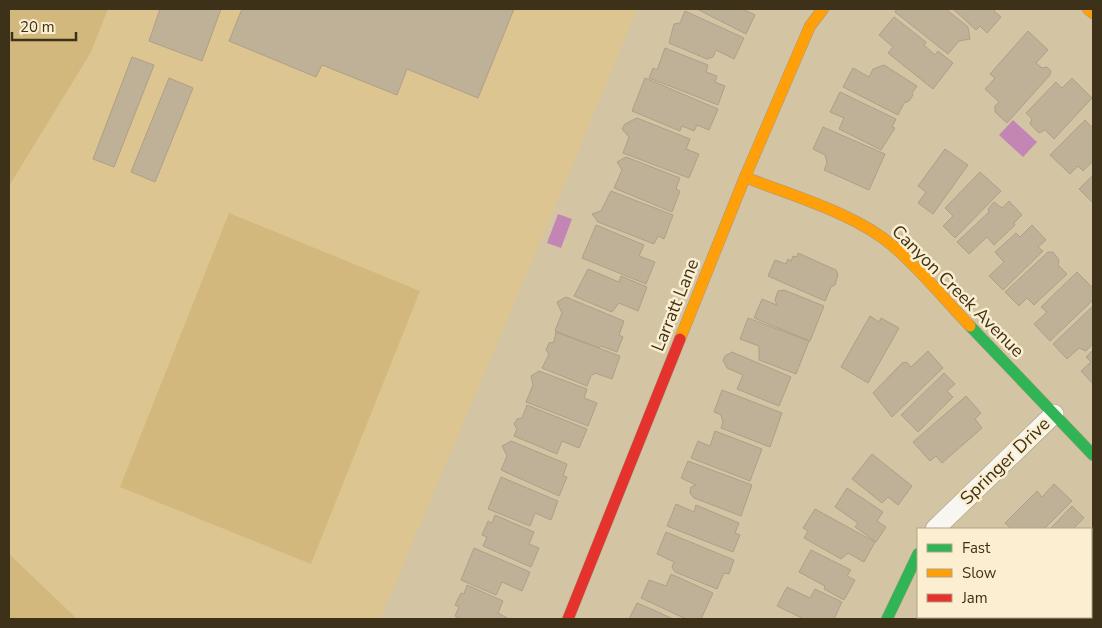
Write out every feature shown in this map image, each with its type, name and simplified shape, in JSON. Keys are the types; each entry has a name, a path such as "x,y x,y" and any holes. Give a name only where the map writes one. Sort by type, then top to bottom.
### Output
{"street":[{"name":"Larratt Lane","path":"568,619 745,177 810,26 823,9"},
{"path":"1088,9 1093,13"},
{"name":"Canyon Creek Avenue","path":"745,177 846,216 873,231 893,246 1093,454"},
{"name":"Springer Drive","path":"936,528 1054,414"},
{"path":"887,619 917,556"}],"shaded area":[{"path":"9,9 108,9 91,52 9,186"},
{"path":"108,9 637,9 380,619 77,619 9,554 9,186 91,52"},
{"path":"1013,120 1037,142 1023,157 999,135"},
{"path":"229,213 420,291 311,564 120,487"},
{"path":"558,214 572,219 561,248 547,243"},
{"path":"9,554 77,619 9,619"}],"building":[{"path":"160,9 221,9 202,61 149,41"},
{"path":"242,9 514,9 478,98 407,69 397,95 322,65 316,77 229,41"},
{"path":"697,9 743,9 755,15 746,34"},
{"path":"897,9 946,9 968,27 970,39 959,41 948,54 895,12"},
{"path":"953,9 996,9 994,11 1001,17 987,33 980,26 976,30"},
{"path":"685,11 744,38 734,59 716,50 713,57 707,59 669,43 674,24 680,23"},
{"path":"894,17 926,42 924,45 935,55 938,51 953,63 933,89 888,53 893,47 879,35"},
{"path":"1028,31 1048,50 1036,63 1042,68 1047,67 1051,71 1050,75 1007,123 995,112 995,106 999,102 985,89 995,78 990,74"},
{"path":"665,48 708,65 706,72 717,76 715,82 725,86 718,105 649,78 653,68 657,70"},
{"path":"132,57 154,65 114,167 93,159"},
{"path":"884,65 917,86 912,93 913,95 909,101 904,103 898,115 843,87 853,68 869,77 873,69"},
{"path":"169,78 193,88 155,182 131,172"},
{"path":"645,78 718,109 709,130 697,125 694,131 682,126 680,131 632,111"},
{"path":"1072,78 1092,98 1054,139 1045,130 1039,133 1030,124 1032,119 1026,113 1056,82 1062,88"},
{"path":"840,92 896,119 892,127 895,128 881,150 839,129 844,118 830,112"},
{"path":"637,118 690,139 686,149 699,154 689,178 623,153 629,137 622,129 625,124"},
{"path":"1085,120 1093,128 1093,161 1083,171 1078,166 1070,174 1050,155"},
{"path":"823,127 885,154 869,190 824,170 827,163 825,155 813,149"},
{"path":"945,149 968,165 933,214 918,203 926,192 918,186"},
{"path":"626,157 680,178 676,189 680,191 672,212 614,188 622,170 617,162"},
{"path":"980,172 1001,191 955,238 943,226 953,216 945,208"},
{"path":"1093,175 1093,203 1079,189"},
{"path":"611,191 673,215 664,239 658,236 654,244 598,222 592,214 601,211"},
{"path":"1009,201 1022,215 1014,223 1015,225 994,245 987,237 969,254 957,242 989,212 988,209 994,202 1002,208"},
{"path":"596,225 644,245 639,256 655,262 646,284 582,258"},
{"path":"1032,225 1046,240 1038,247 1043,251 1003,290 989,276 1004,262 995,252 1016,233 1020,237"},
{"path":"1048,252 1053,252 1059,260 1058,265 1067,274 1034,305 1027,298 1019,306 1005,292"},
{"path":"798,253 836,270 838,275 835,285 831,287 825,301 768,276 775,260 786,264 788,259 791,261 793,256 797,257"},
{"path":"588,269 619,282 621,276 647,287 638,311 619,303 612,312 574,296"},
{"path":"1077,272 1093,288 1093,300 1050,341 1034,324 1047,312 1041,307"},
{"path":"784,290 824,306 810,341 754,318 762,299 777,305 775,300 778,291"},
{"path":"566,297 624,321 619,335 623,337 617,352 601,346 599,348 555,331 562,313 557,302"},
{"path":"1093,306 1093,344 1086,351 1079,348 1067,359 1053,344"},
{"path":"870,316 879,322 881,318 899,328 868,383 841,367"},
{"path":"748,318 809,341 796,374 759,360 759,346 740,339"},
{"path":"556,332 620,356 612,379 595,373 591,376 587,386 542,368 549,354 546,350 549,343 554,342"},
{"path":"1093,350 1093,384 1081,371 1091,362 1086,357"},
{"path":"928,351 943,368 892,417 873,393 902,363 907,362 911,367"},
{"path":"732,352 791,377 779,406 737,389 743,375 727,368 723,360 725,356"},
{"path":"539,371 587,389 584,398 597,403 588,426 526,402 533,385 531,376"},
{"path":"944,373 955,384 947,391 953,397 918,432 901,415"},
{"path":"722,390 782,413 770,447 721,428 723,422 721,415 714,412"},
{"path":"966,396 981,413 975,419 982,428 942,463 936,456 930,461 913,442"},
{"path":"527,405 587,429 579,448 562,441 557,454 514,436 517,429 514,424 517,419 522,418"},
{"path":"715,431 762,449 750,481 691,458 698,441 710,446"},
{"path":"511,441 567,464 563,476 567,477 559,496 501,470 507,456 502,446"},
{"path":"872,454 912,486 898,505 888,497 882,503 852,479"},
{"path":"688,461 752,485 741,516 694,498 690,493 691,487 696,485 681,478"},
{"path":"501,477 558,501 551,520 535,513 530,526 488,509"},
{"path":"1054,484 1072,501 1045,528 1010,528 1005,523 1037,491 1042,497"},
{"path":"847,488 883,512 877,521 886,527 876,542 855,527 858,523 835,507"},
{"path":"676,504 694,512 696,505 739,523 735,533 740,535 733,552 667,526"},
{"path":"1072,506 1084,518 1074,528 1051,528"},
{"path":"815,509 875,542 864,562 848,553 841,559 804,538 808,531 803,528"},
{"path":"495,515 534,532 529,544 539,548 531,567 483,546 487,537 482,535 488,521 492,523"},
{"path":"666,532 734,560 729,574 724,573 717,589 675,572 672,567 674,562 657,554"},
{"path":"1093,541 1092,572 1092,542"},
{"path":"474,548 530,572 522,591 502,582 496,595 461,580"},
{"path":"811,550 851,570 847,576 855,580 844,600 824,589 825,586 799,572"},
{"path":"671,574 713,593 701,619 686,619 641,598 649,580 666,586"},
{"path":"1093,579 1093,611 1092,610"},
{"path":"467,585 503,601 498,613 509,619 462,619 455,616 459,607 455,605 461,593 464,594"},
{"path":"787,587 810,598 815,589 842,602 834,619 804,619 777,606"},
{"path":"637,603 656,611 673,619 629,619"},
{"path":"958,618 996,618 996,619"}],"traffic: fast":[{"path":"970,326 1093,455"},
{"path":"887,619 917,556"}],"traffic: slow":[{"path":"680,339 745,177 810,26 823,9"},
{"path":"1088,9 1093,13"},
{"path":"745,177 822,206 878,234 913,265 970,326"}],"traffic: jam":[{"path":"568,619 680,339"}]}
